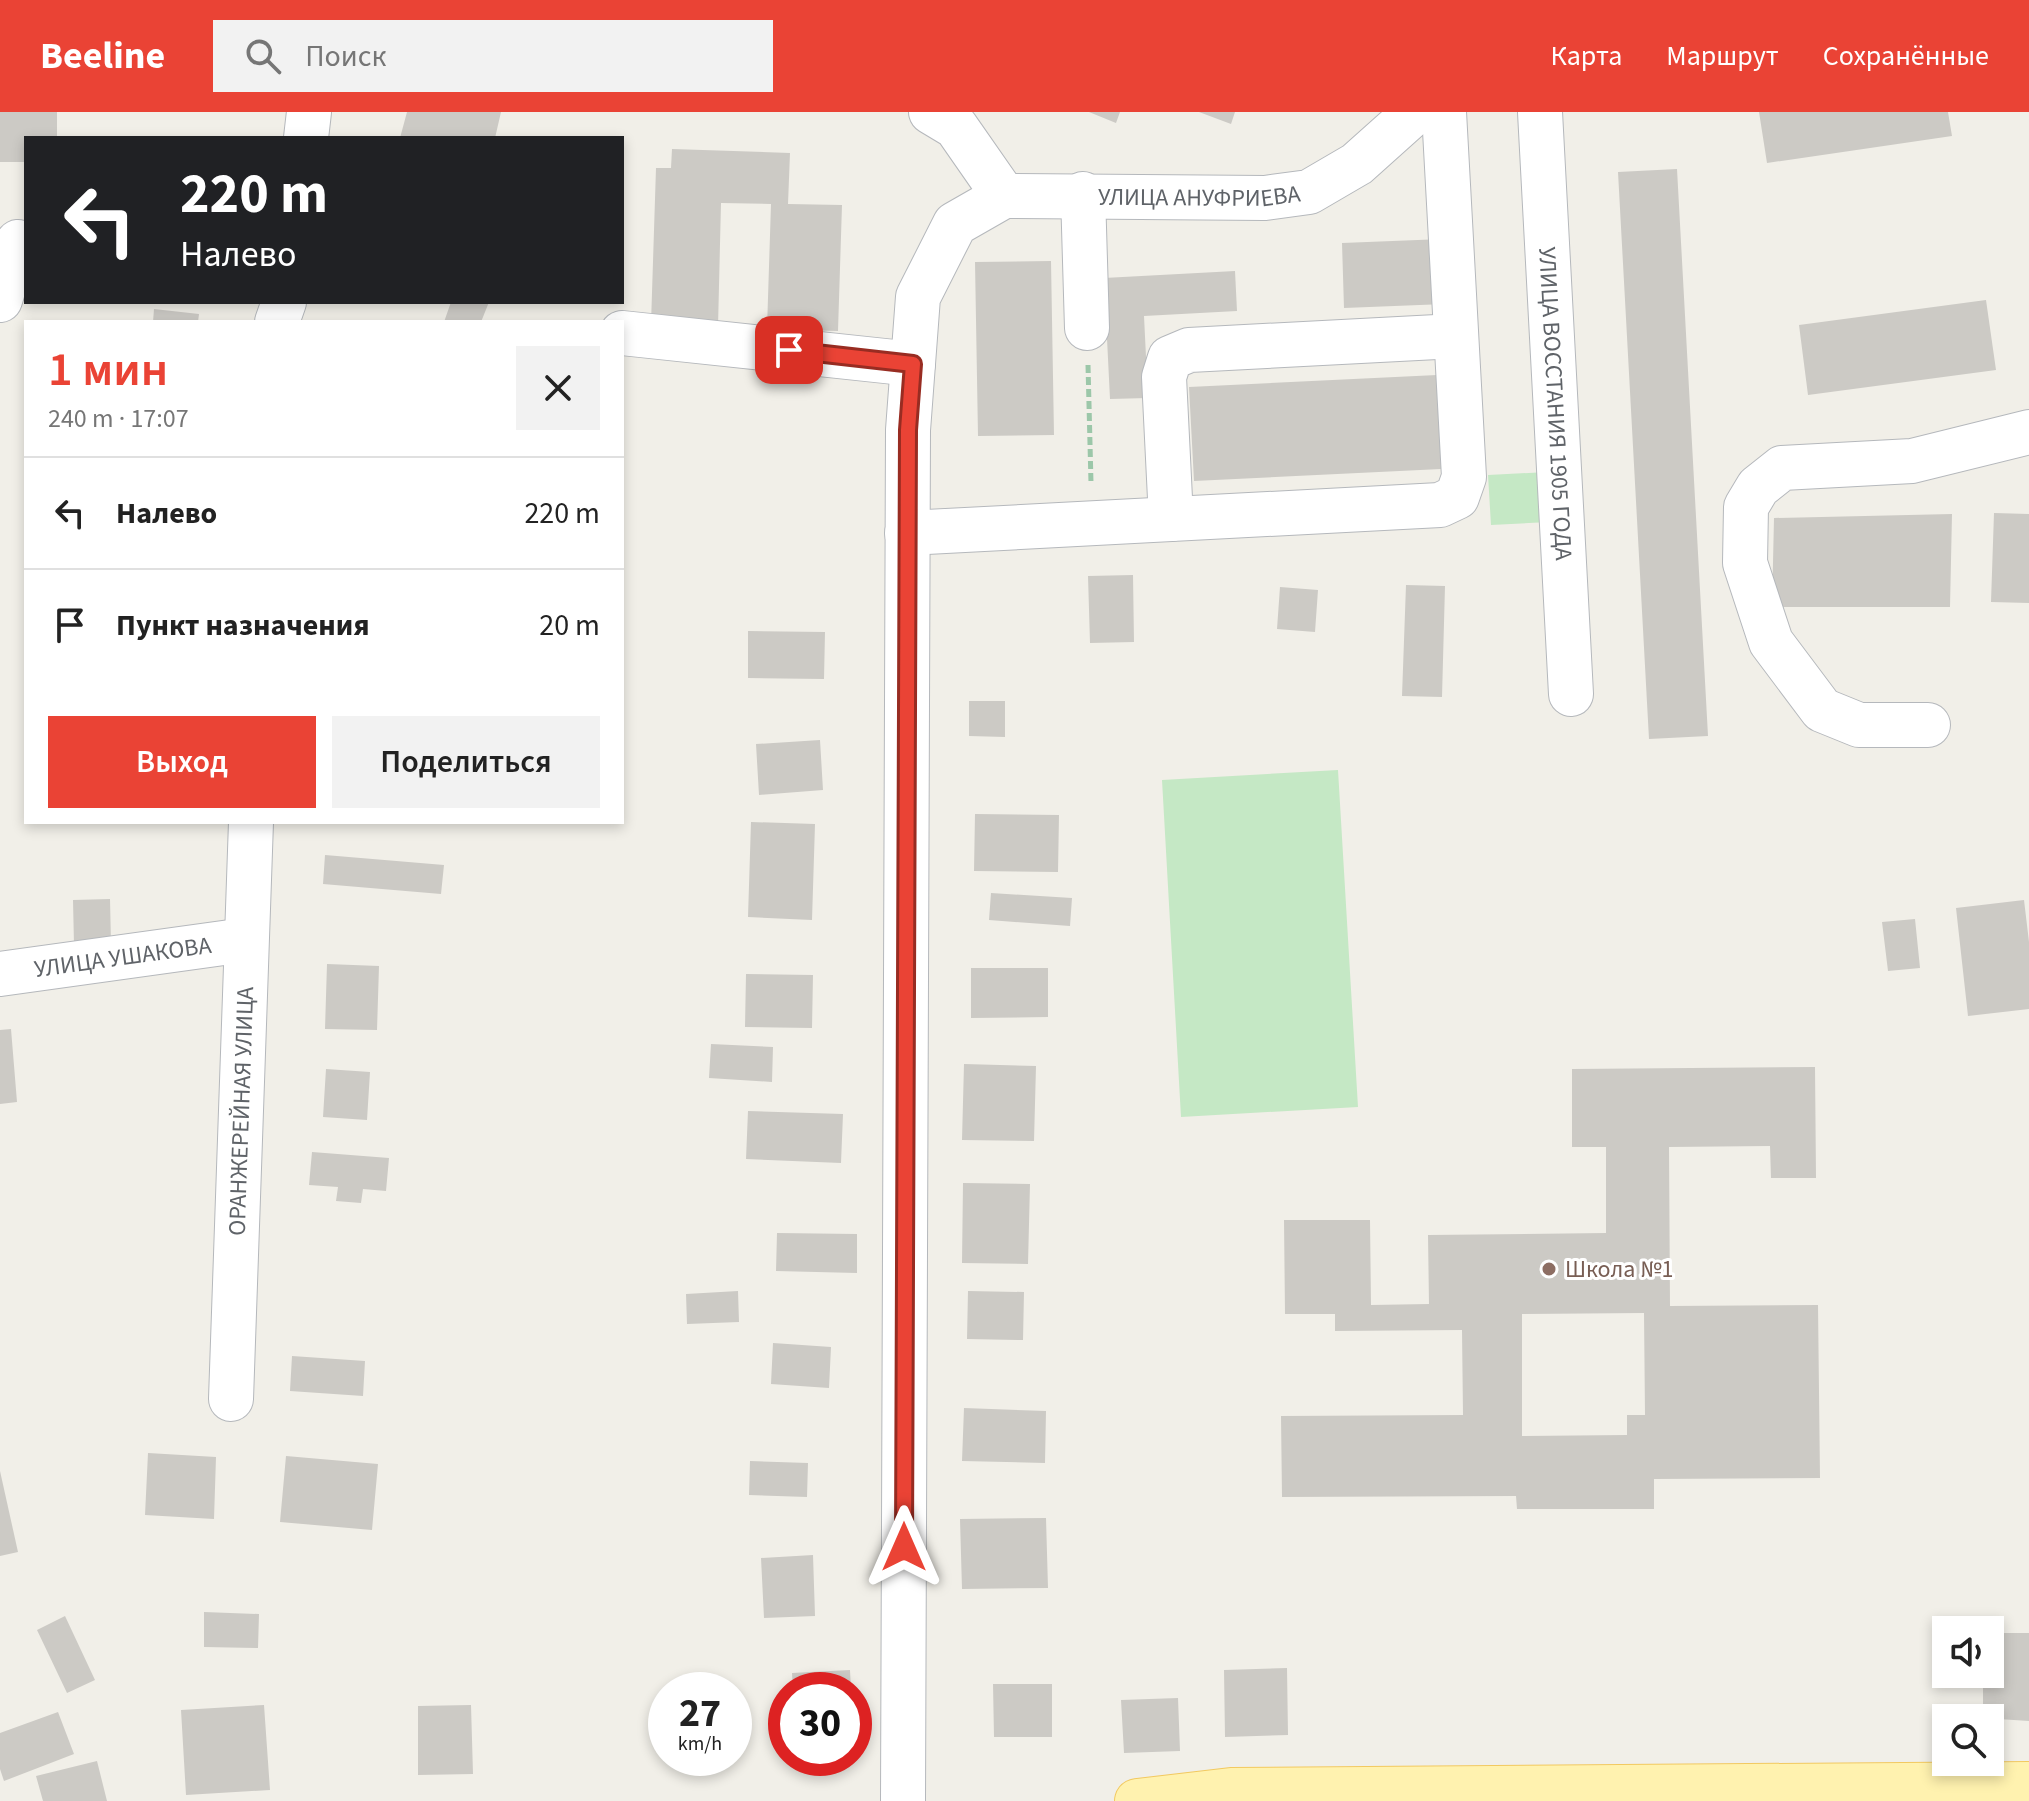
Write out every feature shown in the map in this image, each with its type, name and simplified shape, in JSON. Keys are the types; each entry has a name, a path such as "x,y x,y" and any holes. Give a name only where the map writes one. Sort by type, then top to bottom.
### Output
{"main road":[{"path":"1137,1801 1231,1790 1507,1794 2029,1784"}],"street":[{"path":"306,136 309,112"},
{"path":"903,1801 907,533 913,364 918,297 955,224 1004,196 956,127 931,112"},
{"name":"УЛИЦА АНУФРИЕВА","path":"1004,196 1083,194 1265,198 1309,192 1357,164 1415,112"},
{"path":"907,533 1440,505 1457,497 1464,477 1444,112"},
{"name":"УЛИЦА ВОССТАНИЯ 1905 ГОДА","path":"1540,112 1571,694"},
{"path":"1083,194 1087,328"},
{"path":"0,300 18,242"},
{"path":"624,333 913,364"},
{"path":"1171,519 1164,377 1170,358 1189,350 1456,336"},
{"path":"1928,725 1859,725 1822,710 1771,642 1745,563 1746,507 1758,487 1782,468 1912,461 2029,432"},
{"name":"ОРАНЖЕРЕЙНАЯ УЛИЦА","path":"231,1399 251,824"},
{"name":"УЛИЦА УШАКОВА","path":"0,974 245,940"}],"path":[{"path":"1087,328 1093,524"}],"green space":[{"path":"1547,472 1549,522 1491,525 1488,475"},
{"path":"1338,770 1358,1107 1181,1117 1162,780"}],"building":[{"path":"0,112 57,112 57,136 24,136 24,162 0,162"},
{"path":"407,112 501,112 495,136 401,136"},
{"path":"1089,112 1120,112 1116,123"},
{"path":"1199,112 1235,112 1231,124"},
{"path":"1759,112 1948,112 1952,136 1767,163"},
{"path":"672,149 790,153 788,204 842,205 838,331 767,329 771,204 721,203 718,327 651,324 656,168 671,168"},
{"path":"1677,169 1708,736 1649,739 1618,172"},
{"path":"1443,239 1445,304 1344,308 1342,243"},
{"path":"1051,261 1054,435 978,436 975,262"},
{"path":"1235,271 1237,311 1144,316 1148,398 1110,399 1104,278"},
{"path":"1986,300 1996,370 1808,395 1799,325"},
{"path":"450,304 488,304 482,320 445,320"},
{"path":"154,309 199,314 198,320 153,320"},
{"path":"1437,375 1441,469 1194,481 1189,387"},
{"path":"1994,513 2029,514 2029,603 1991,602"},
{"path":"1952,514 1950,607 1772,607 1774,518"},
{"path":"1133,575 1134,642 1090,643 1088,576"},
{"path":"1406,585 1445,586 1442,697 1402,696"},
{"path":"1280,587 1318,590 1315,632 1277,629"},
{"path":"748,631 825,632 824,679 748,678"},
{"path":"969,701 1005,701 1005,737 969,736"},
{"path":"820,740 823,790 759,795 756,744"},
{"path":"975,814 1059,815 1058,872 974,871"},
{"path":"751,822 815,824 812,920 748,917"},
{"path":"325,855 444,865 441,894 323,884"},
{"path":"991,893 1072,898 1070,926 989,920"},
{"path":"110,899 111,944 74,945 73,900"},
{"path":"2024,900 2029,942 2029,1009 1968,1016 1956,908"},
{"path":"1915,919 1920,968 1888,971 1882,922"},
{"path":"327,964 379,966 377,1030 325,1029"},
{"path":"971,968 1048,968 1048,1017 971,1018"},
{"path":"746,974 813,975 812,1028 745,1027"},
{"path":"11,1029 17,1102 0,1104 0,1030"},
{"path":"711,1044 773,1047 772,1082 709,1078"},
{"path":"964,1064 1036,1066 1034,1141 962,1140"},
{"name":"Школа №1","path":"1815,1067 1816,1178 1771,1178 1770,1146 1669,1147 1670,1306 1818,1305 1820,1478 1654,1479 1654,1509 1517,1509 1516,1496 1282,1497 1281,1416 1463,1415 1462,1330 1335,1331 1335,1314 1285,1314 1284,1220 1370,1220 1371,1305 1429,1304 1428,1235 1606,1233 1606,1147 1572,1147 1572,1069","holes":["1644,1313 1645,1415 1627,1415 1627,1435 1522,1436 1522,1314"]},
{"path":"326,1069 370,1072 367,1120 323,1117"},
{"path":"748,1111 843,1114 841,1163 746,1159"},
{"path":"312,1152 389,1158 386,1191 363,1189 361,1203 336,1201 338,1187 309,1185"},
{"path":"963,1183 1030,1184 1028,1264 962,1263"},
{"path":"777,1233 857,1234 857,1273 776,1271"},
{"path":"738,1291 739,1322 687,1324 686,1294"},
{"path":"968,1291 1024,1292 1023,1340 967,1339"},
{"path":"773,1343 831,1347 829,1388 771,1384"},
{"path":"292,1356 365,1361 363,1396 290,1391"},
{"path":"964,1408 1046,1411 1045,1463 962,1461"},
{"path":"148,1453 216,1457 214,1519 145,1515"},
{"path":"286,1456 378,1464 372,1530 280,1522"},
{"path":"750,1461 808,1463 807,1497 749,1495"},
{"path":"0,1471 18,1552 0,1556"},
{"path":"1046,1518 1048,1588 962,1589 960,1519"},
{"path":"813,1555 815,1616 764,1618 761,1558"},
{"path":"204,1612 259,1614 258,1648 204,1647"},
{"path":"65,1616 95,1680 67,1693 37,1630"},
{"path":"2004,1633 2029,1633 2029,1721 2004,1719 2004,1704 1983,1704 1983,1688 2004,1688"},
{"path":"1287,1668 1288,1735 1225,1737 1224,1670"},
{"path":"993,1684 1052,1684 1052,1737 994,1737"},
{"path":"1178,1698 1180,1751 1124,1753 1121,1700"},
{"path":"264,1705 270,1790 186,1795 181,1710"},
{"path":"471,1705 473,1774 418,1775 418,1706"},
{"path":"58,1712 74,1754 4,1781 0,1769 0,1733"},
{"path":"97,1761 107,1801 43,1801 36,1776"}],"place":[{"name":"Школа №1","path":"1549,1269"}],"route":[{"path":"789,350 913,364 908,430 904,1547"}]}
